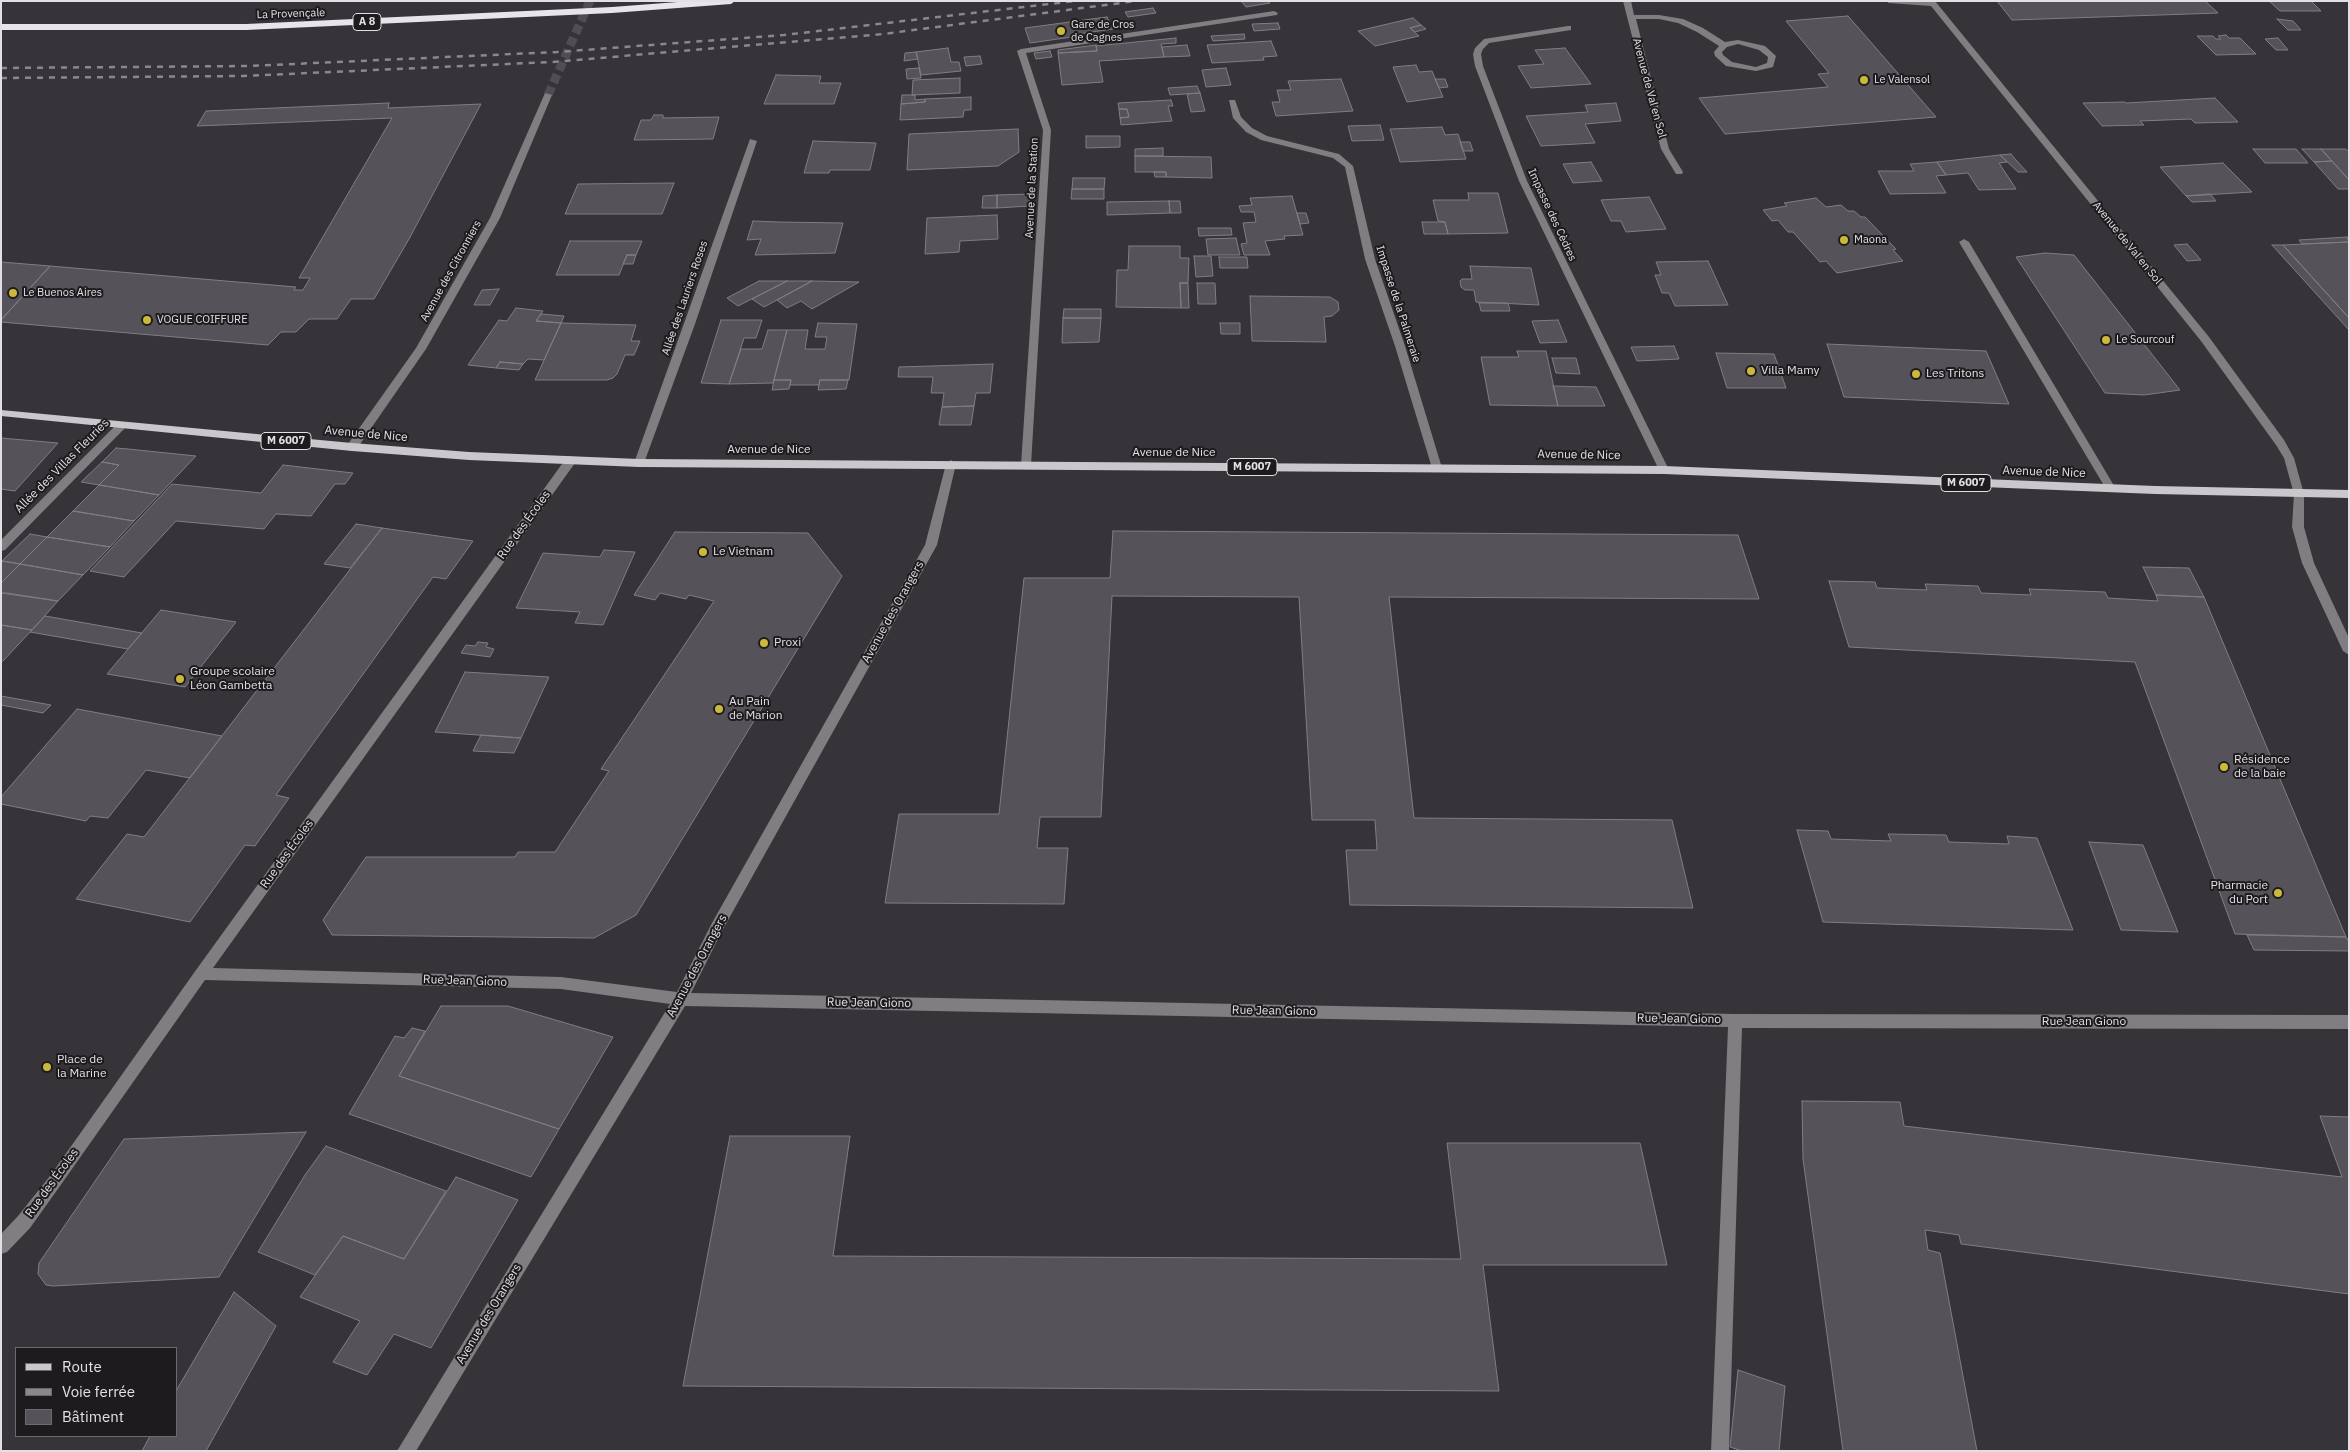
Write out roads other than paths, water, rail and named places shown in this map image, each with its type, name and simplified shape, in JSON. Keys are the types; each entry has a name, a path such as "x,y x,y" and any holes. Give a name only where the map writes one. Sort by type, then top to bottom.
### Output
{"highway":[{"name":"La Provençale","path":"1,26 86,28 246,27 612,10 732,1"}],"main road":[{"name":"Avenue de Nice","path":"1,413 352,447 477,456 639,463 1664,470 2112,489 2349,494"}],"street":[{"name":"Avenue de Val en Sol","path":"1627,1 1665,149 1679,172"},
{"name":"Avenue de Val en Sol","path":"1889,1 1932,3 2241,386 2290,458 2299,494 2298,527 2308,563 2349,651"},
{"name":"Avenue de la Station","path":"1026,466 1047,130 1021,51 1274,13"},
{"path":"1630,17 1659,17 1680,21 1700,30 1724,45 1738,42 1755,44 1768,52 1772,60 1770,65 1756,69 1737,67 1719,56 1720,48 1724,45"},
{"name":"Impasse des Cèdres","path":"1568,28 1487,41 1479,48 1477,54 1479,66 1522,181 1664,470"},
{"name":"Avenue des Citronniers","path":"352,447 422,350 495,218 548,95"},
{"name":"Impasse de la Palmeraie","path":"1232,102 1237,118 1249,130 1264,138 1336,156 1350,166 1370,259 1400,346 1437,468"},
{"name":"Allée des Lauriers Roses","path":"639,463 694,315 753,141"},
{"path":"1964,242 2112,489"},
{"name":"Allée des Villas Fleuries","path":"1,547 122,425"},
{"name":"Rue des Écoles","path":"1,1246 24,1222 55,1181 200,974 571,460"},
{"name":"Avenue des Orangers","path":"406,1451 681,999 717,927 931,545 951,464"},
{"name":"Rue Jean Giono","path":"200,974 561,983 681,999 1735,1021 2349,1022"},
{"path":"1720,1451 1735,1021"}],"tunnel":[{"path":"548,95 590,1"}],"railway":[{"path":"1,68 249,66 557,52 784,35 1075,1"},
{"path":"1,78 243,76 552,62 883,34 1136,1"}],"place":[{"name":"Gare de Cros de Cagnes","path":"1061,31"},
{"name":"Le Valensol","path":"1864,80"},
{"name":"Maona","path":"1844,240"},
{"name":"Le Buenos Aires","path":"13,293"},
{"name":"VOGUE COIFFURE","path":"147,320"},
{"name":"Le Sourcouf","path":"2106,340"},
{"name":"Villa Mamy","path":"1751,371"},
{"name":"Les Tritons","path":"1916,374"},
{"name":"Le Vietnam","path":"703,552"},
{"name":"Proxi","path":"764,643"},
{"name":"Groupe scolaire Léon Gambetta","path":"180,679"},
{"name":"Au Pain de Marion","path":"719,709"},
{"name":"Résidence de la baie","path":"2224,767"},
{"name":"Pharmacie du Port","path":"2278,893"},
{"name":"Place de la Marine","path":"47,1067"}]}
